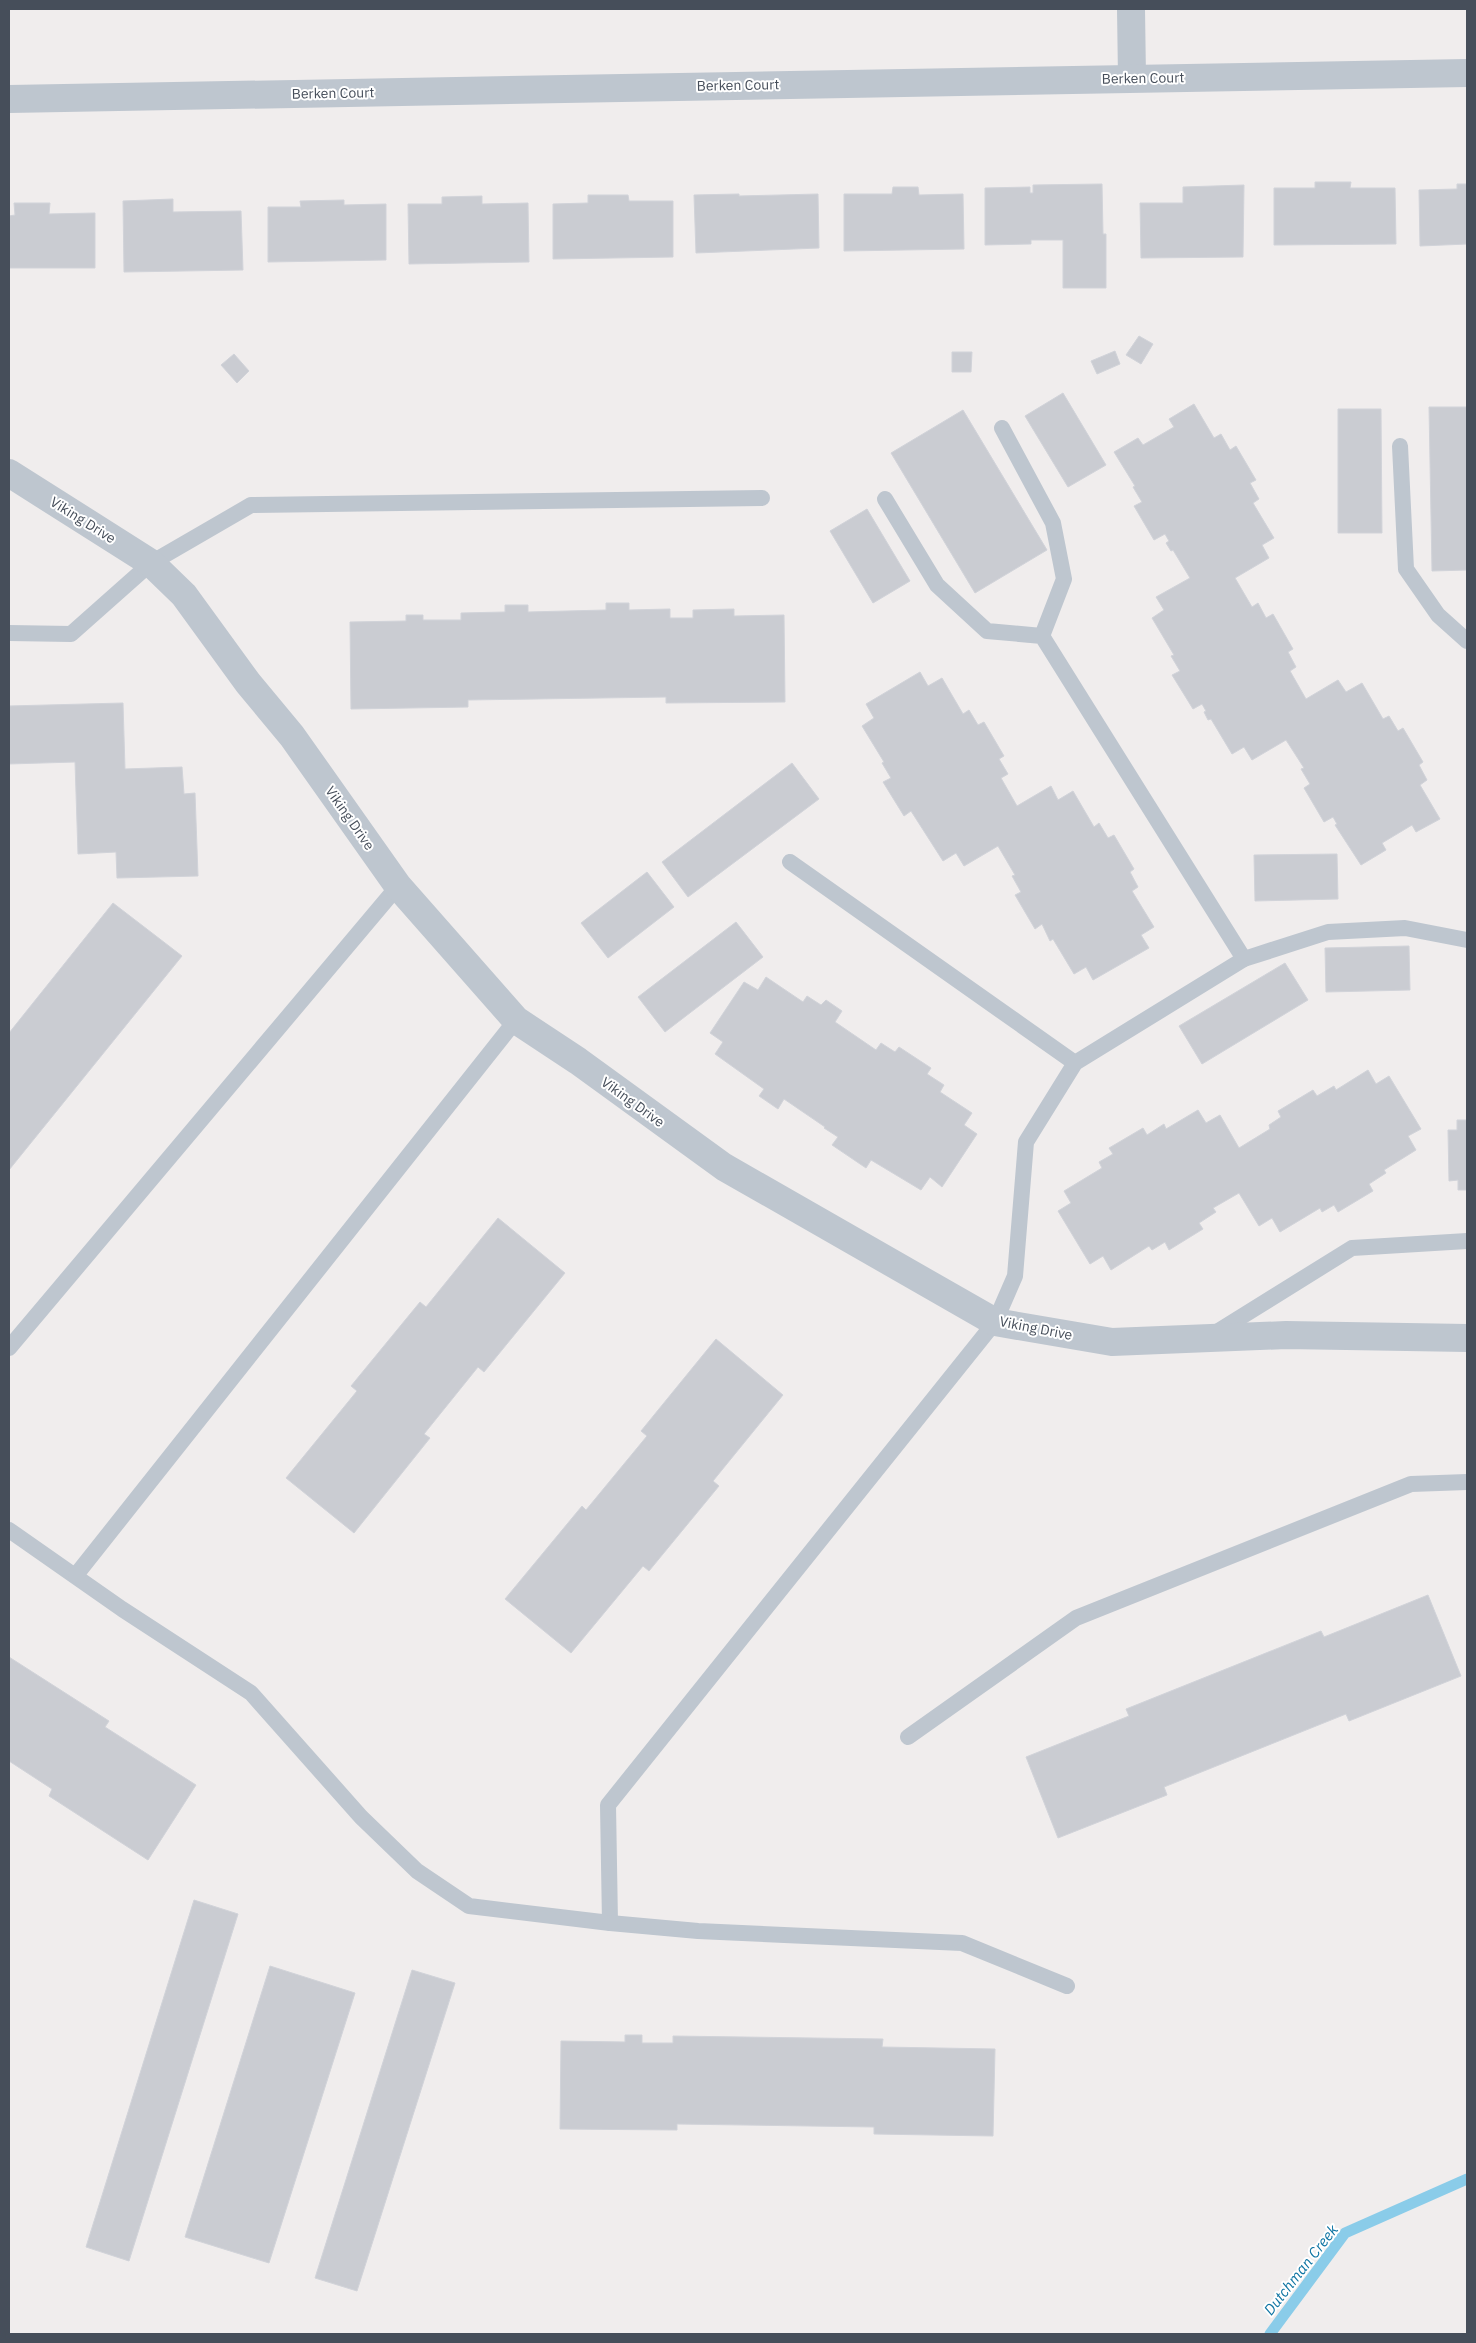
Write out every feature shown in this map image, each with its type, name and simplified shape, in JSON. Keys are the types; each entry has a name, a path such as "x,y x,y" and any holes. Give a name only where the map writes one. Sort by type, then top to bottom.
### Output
{"street":[{"path":"1132,9 1132,78"},
{"name":"Berken Court","path":"9,99 1467,73"},
{"name":"Viking Drive","path":"9,473 151,563 184,595 248,683 292,736 398,886 516,1020 578,1061 724,1167 995,1322 1112,1342 1286,1335 1467,1338"}],"lane":[{"path":"1002,428 1052,523 1064,579 1042,636"},
{"path":"1400,446 1406,569 1438,615 1467,641"},
{"path":"9,633 71,634 151,563 251,505 762,498"},
{"path":"885,499 937,586 987,631 1042,636"},
{"path":"1042,636 1244,959"},
{"path":"790,862 1075,1063"},
{"path":"9,1348 398,886"},
{"path":"610,1923 608,1805 995,1322 1015,1276 1026,1142 1075,1063 1244,959 1328,932 1405,928 1467,940"},
{"path":"76,1575 516,1020"},
{"path":"1205,1339 1352,1248 1467,1240"},
{"path":"908,1737 1076,1618 1411,1484 1467,1482"},
{"path":"9,1530 76,1575 122,1609 251,1693 361,1817 417,1871 469,1906 610,1923 698,1931 962,1943 1068,1986"}],"building":[{"path":"1315,182 1351,182 1350,188 1395,188 1396,244 1274,245 1274,188 1315,188"},
{"path":"1102,184 1103,234 1106,234 1106,288 1063,288 1063,240 1031,240 1031,244 985,245 985,188 1030,187 1030,193 1033,193 1033,185"},
{"path":"1457,184 1467,184 1467,244 1420,246 1419,190 1457,189"},
{"path":"1244,185 1243,257 1141,258 1140,203 1183,203 1183,187"},
{"path":"893,187 918,187 919,195 963,194 964,249 844,251 844,194 892,194"},
{"path":"739,194 739,196 818,194 819,248 696,253 694,195"},
{"path":"588,195 628,195 629,201 673,201 673,257 553,259 553,204 588,203"},
{"path":"482,196 482,204 528,203 529,262 409,264 408,204 442,204 442,197"},
{"path":"173,199 173,212 241,211 243,270 124,272 123,201"},
{"path":"344,200 344,205 386,204 386,260 268,262 268,207 301,207 300,201"},
{"path":"14,203 50,203 49,214 95,213 95,268 9,268 9,216 15,215"},
{"path":"1139,336 1153,344 1141,364 1126,355"},
{"path":"1115,351 1120,364 1097,374 1091,361"},
{"path":"952,352 972,352 971,372 952,372"},
{"path":"234,354 249,371 237,383 221,365"},
{"path":"1063,393 1106,465 1068,487 1025,416"},
{"path":"1194,404 1214,438 1221,434 1230,450 1236,446 1256,480 1250,483 1259,499 1253,503 1274,538 1262,545 1269,558 1235,578 1252,607 1258,603 1266,618 1273,614 1293,649 1288,652 1296,667 1290,671 1306,699 1338,680 1346,692 1362,683 1383,719 1389,716 1398,731 1403,728 1423,762 1419,765 1427,780 1420,785 1440,819 1416,832 1412,825 1382,843 1386,850 1361,865 1335,825 1337,824 1333,817 1324,822 1304,788 1310,784 1301,769 1304,768 1286,740 1252,760 1244,747 1232,754 1211,719 1208,720 1202,704 1193,709 1172,675 1180,671 1171,656 1174,655 1152,618 1164,610 1156,597 1190,578 1173,550 1171,551 1166,543 1169,541 1165,534 1154,540 1134,506 1142,502 1133,487 1135,486 1114,452 1138,438 1143,445 1174,427 1169,419"},
{"path":"1429,407 1467,407 1467,570 1432,571"},
{"path":"1338,409 1381,409 1382,533 1338,533"},
{"path":"963,410 1047,550 975,593 891,453"},
{"path":"867,509 910,581 873,603 830,531"},
{"path":"606,603 629,603 629,610 670,609 670,618 693,618 693,610 734,609 734,616 784,615 785,702 666,703 666,697 468,700 468,707 351,709 350,622 406,621 406,615 423,615 423,620 461,620 461,613 505,612 505,605 528,605 528,612 606,610"},
{"path":"920,672 928,686 942,678 963,714 969,710 978,725 984,722 1004,756 999,759 1008,774 1001,778 1017,806 1051,786 1058,800 1073,791 1094,827 1099,823 1108,838 1114,835 1134,869 1130,872 1138,887 1132,891 1154,927 1141,935 1149,948 1093,980 1086,967 1074,974 1053,939 1050,941 1042,924 1035,929 1015,895 1021,892 1012,876 1015,875 998,846 964,866 956,853 943,861 911,811 904,816 883,782 891,778 882,763 884,762 862,726 874,718 866,704"},
{"path":"123,703 125,769 182,767 184,794 195,793 198,876 117,878 116,852 78,854 75,762 9,764 9,706"},
{"path":"792,763 819,799 688,897 662,862"},
{"path":"1337,854 1338,899 1255,901 1254,855"},
{"path":"647,872 674,907 608,958 581,923"},
{"path":"113,903 182,956 9,1170 9,1033"},
{"path":"736,922 763,957 665,1032 638,997"},
{"path":"1409,946 1410,990 1326,992 1325,948"},
{"path":"1285,963 1308,1000 1202,1064 1179,1026"},
{"path":"766,977 803,1002 807,996 821,1005 826,1000 842,1011 835,1022 876,1050 881,1043 895,1052 899,1047 931,1068 927,1074 944,1085 940,1092 972,1113 964,1125 977,1134 942,1187 930,1177 921,1190 871,1160 866,1168 832,1145 838,1137 825,1127 784,1099 778,1109 759,1096 764,1089 715,1054 723,1042 710,1033 744,982 758,990"},
{"path":"1368,1070 1376,1084 1389,1076 1421,1129 1408,1136 1416,1150 1384,1170 1386,1173 1369,1184 1373,1191 1338,1212 1334,1205 1322,1212 1320,1208 1280,1232 1272,1218 1259,1226 1239,1193 1213,1208 1216,1212 1199,1223 1203,1229 1169,1250 1165,1242 1152,1250 1149,1246 1111,1270 1103,1256 1090,1264 1058,1211 1071,1203 1064,1191 1102,1168 1099,1162 1113,1154 1109,1148 1143,1128 1147,1135 1164,1124 1166,1129 1198,1110 1206,1123 1220,1115 1239,1148 1270,1129 1269,1125 1281,1117 1278,1111 1313,1090 1317,1096 1334,1086 1336,1090"},
{"path":"1457,1120 1467,1120 1467,1190 1458,1190 1458,1180 1449,1181 1448,1130 1457,1130"},
{"path":"498,1218 565,1273 484,1372 478,1367 424,1434 430,1438 354,1533 286,1478 357,1391 351,1386 420,1302 426,1307"},
{"path":"716,1339 783,1395 713,1481 719,1486 649,1571 643,1566 571,1653 505,1599 582,1506 586,1510 647,1436 641,1431"},
{"path":"1428,1595 1461,1676 1349,1721 1346,1714 1164,1787 1167,1795 1058,1838 1026,1757 1129,1716 1126,1709 1321,1631 1324,1637"},
{"path":"9,1657 109,1721 105,1727 196,1785 148,1860 49,1796 52,1789 9,1761"},
{"path":"194,1900 238,1914 129,2261 86,2247"},
{"path":"270,1966 355,1993 269,2263 185,2237"},
{"path":"412,1970 455,1983 357,2291 315,2278"},
{"path":"625,2035 642,2035 642,2043 673,2043 673,2036 883,2039 882,2047 995,2049 993,2136 874,2134 874,2127 677,2124 677,2130 560,2129 561,2041 625,2042"}],"waterway":[{"name":"Dutchman Creek","path":"1270,2334 1345,2233 1467,2179"}]}
